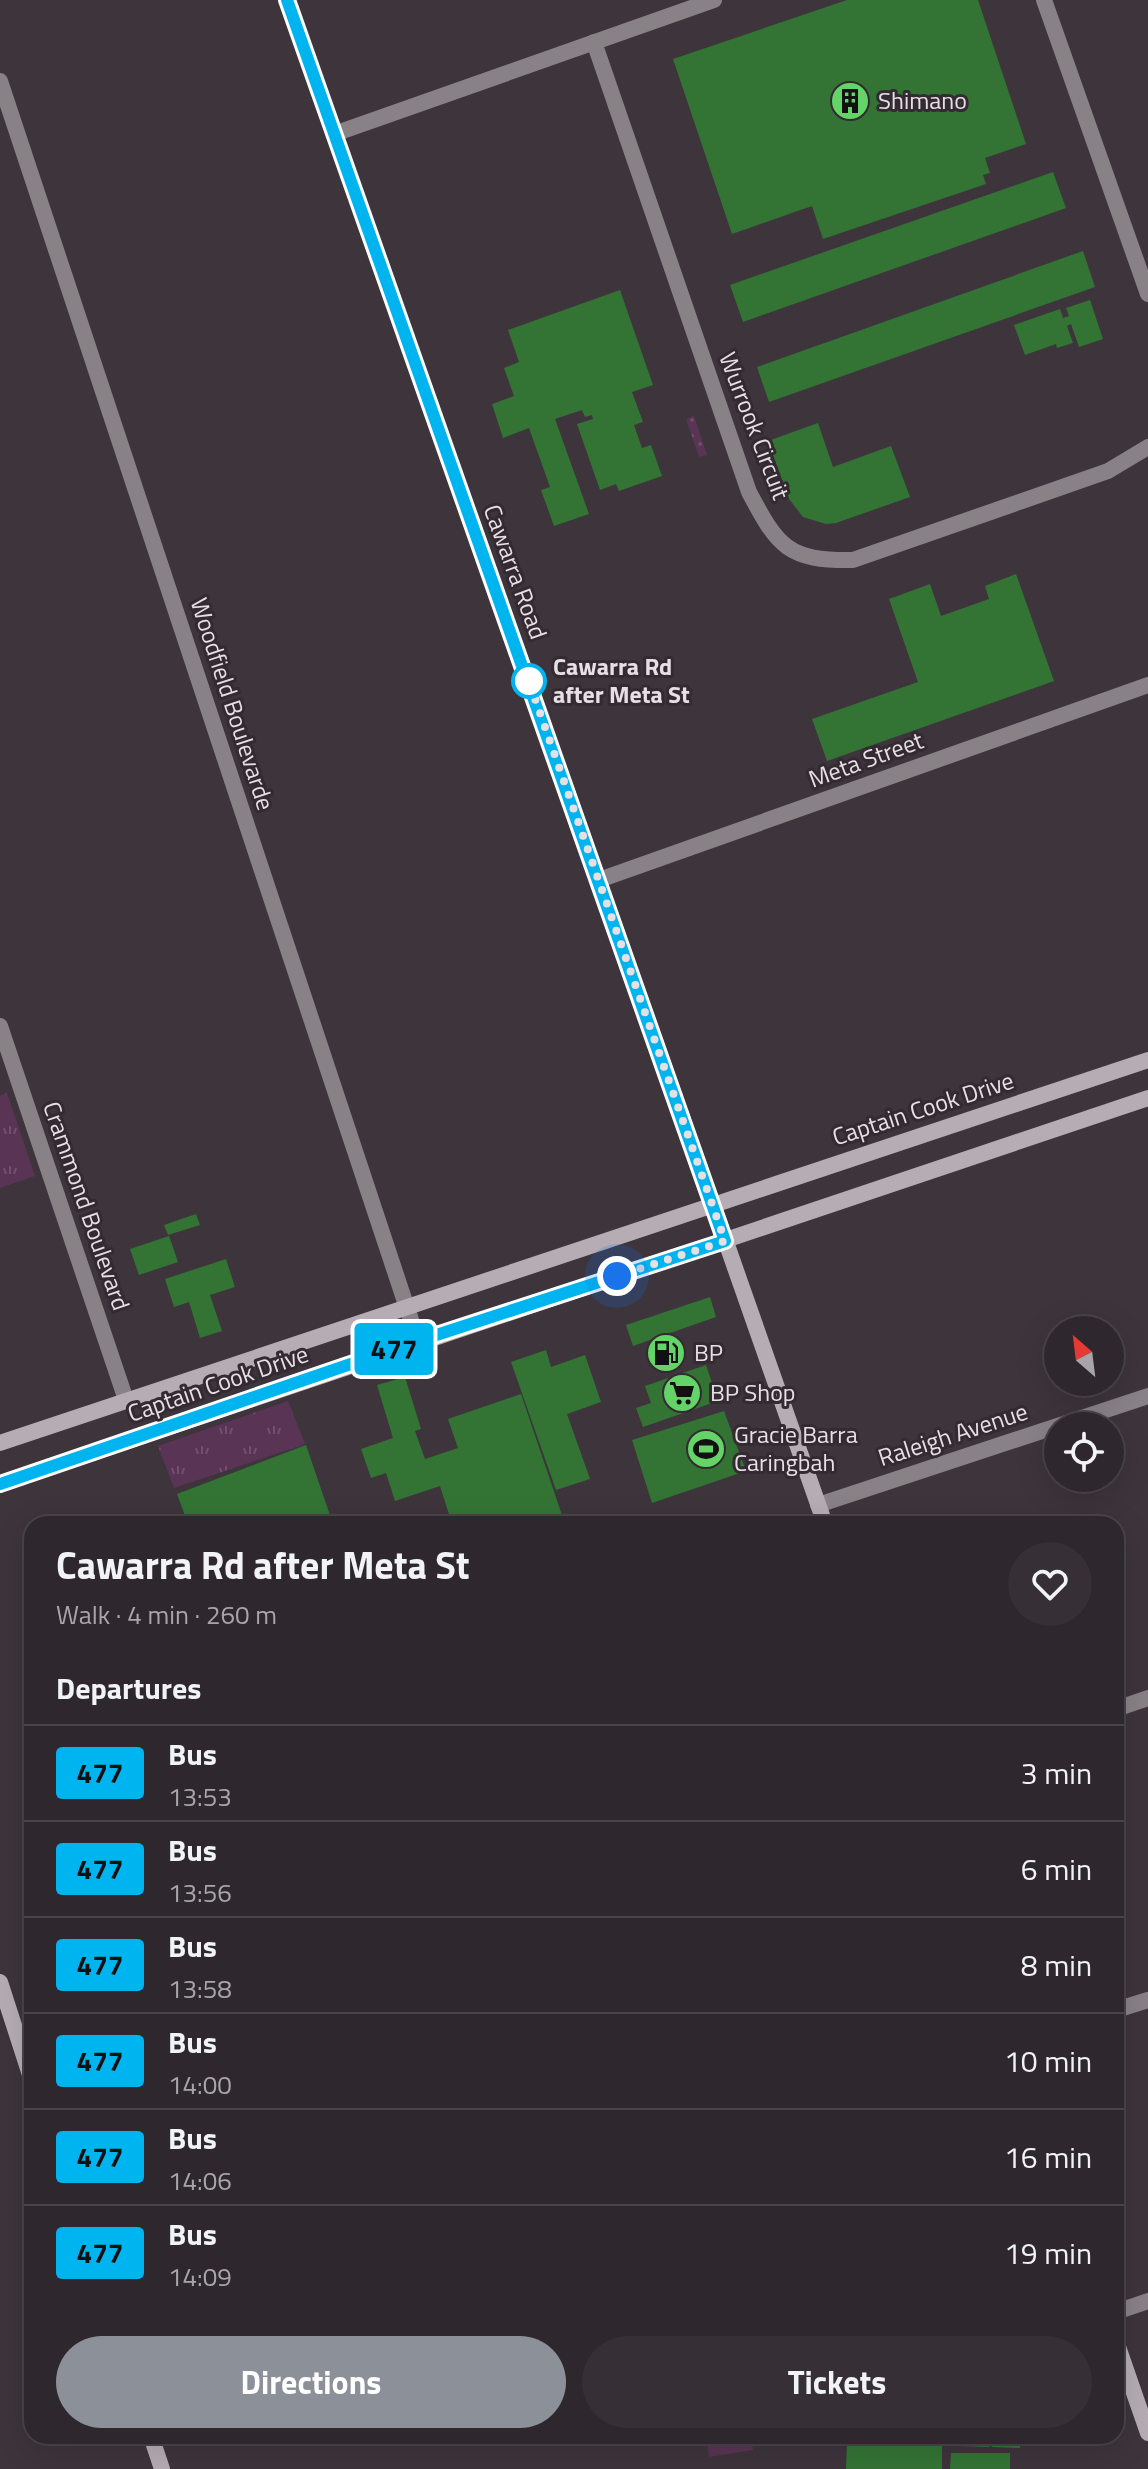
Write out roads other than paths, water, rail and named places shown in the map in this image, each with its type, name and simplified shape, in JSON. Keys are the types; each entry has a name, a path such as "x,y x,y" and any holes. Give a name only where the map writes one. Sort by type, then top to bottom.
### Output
{"main road":[{"name":"Captain Cook Drive","path":"0,1443 1148,1060"},
{"name":"Captain Cook Drive","path":"0,1484 1148,1098"},
{"path":"713,1205 822,1516"},
{"path":"0,1982 24,2056"},
{"path":"1124,2364 1148,2433"},
{"path":"154,2444 162,2469"}],"street":[{"name":"Cawarra Road","path":"287,0 713,1205"},
{"path":"334,134 714,0"},
{"path":"1044,0 1148,294"},
{"name":"Wurrook Circuit","path":"594,42 749,492 776,539 796,552 821,560 853,560 1108,471 1148,447"},
{"name":"Woodfield Boulevarde","path":"0,81 418,1341"},
{"name":"Meta Street","path":"599,880 1148,685"},
{"name":"Crammond Boulevard","path":"0,1026 126,1400"},
{"name":"Raleigh Avenue","path":"818,1505 1148,1396"},
{"path":"1124,1706 1148,1698"},
{"path":"1124,2008 1148,2000"},
{"path":"1124,2309 1148,2301"}],"place":[{"name":"Shimano","path":"850,101"},
{"name":"Cawarra Rd after Meta St","path":"529,681"},
{"name":"BP","path":"666,1353"},
{"name":"BP Shop","path":"682,1393"},
{"name":"Gracie Barra Caringbah","path":"706,1449"}]}
